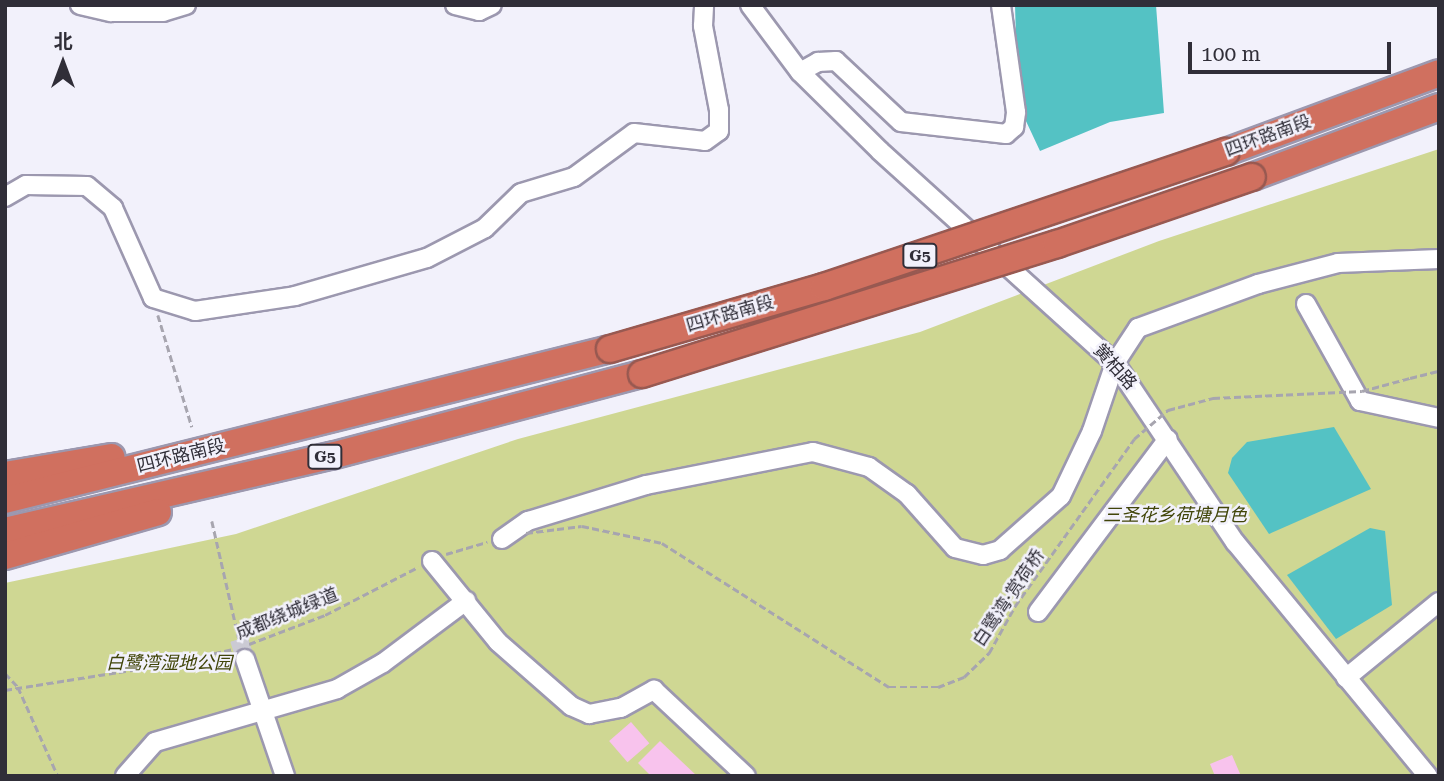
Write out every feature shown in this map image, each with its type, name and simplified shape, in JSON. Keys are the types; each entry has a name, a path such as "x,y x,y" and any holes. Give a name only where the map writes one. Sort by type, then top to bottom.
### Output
{"highway":[{"name":"四环路南段","path":"5,500 610,349 824,287 1226,152 1439,73"},
{"name":"四环路南段","path":"5,531 410,435 642,374 1057,244 1252,177 1439,107"},
{"path":"5,475 319,421"},
{"path":"5,556 410,435"}],"street":[{"path":"80,5 111,12 163,12 186,5"},
{"path":"454,5 479,11 492,5"},
{"path":"5,197 26,185 87,186 113,208 153,298 195,311 295,296 427,258 485,228 521,193 574,177 635,133 705,141 719,131 719,110 703,26 704,5"},
{"name":"黉柏路","path":"750,5 800,72 880,151 1115,363 1235,542 1428,776"},
{"path":"800,72 818,62 836,61 901,122 1006,135 1014,127 1016,113 1001,5"},
{"path":"502,540 528,521 646,485 813,452 869,467 907,494 955,548 982,555 1000,550 1061,496 1093,431 1115,363 1138,328 1258,285 1338,263 1439,259"},
{"path":"1307,304 1360,401 1439,418"},
{"path":"1038,612 1168,439"},
{"path":"432,561 498,642 571,706 589,714 621,708 654,690 747,776"},
{"path":"125,776 155,742 337,690 383,663 466,601"},
{"path":"1346,678 1439,601"},
{"path":"245,659 260,712 285,776"}],"path":[{"path":"153,298 192,427"},
{"name":"白鹭湾·赏荷桥","path":"526,533 582,526 663,543 889,687 938,687 964,677 989,653 1015,606 1135,439 1168,410 1213,398 1362,391 1439,371"},
{"path":"212,521 239,639"},
{"name":"成都绕城绿道","path":"5,690 163,665 243,646 325,615 432,561 526,533"},
{"path":"5,673 18,687 58,776"}],"green space":[{"name":"三圣花乡荷塘月色","path":"1439,149 1439,776 5,776 5,583 236,534 518,439 920,332 1159,241"}],"water":[{"path":"1015,5 1156,5 1164,113 1110,122 1040,151 1018,104"},
{"path":"1334,427 1371,489 1269,534 1228,473 1232,458 1247,442"},
{"path":"1370,528 1385,531 1392,605 1336,639 1287,575"}],"building":[{"path":"631,722 649,743 627,762 609,741"},
{"path":"660,741 697,776 651,776 638,763"},
{"path":"1232,755 1241,776 1215,776 1210,764"}],"tunnel":[{"path":"239,639 245,659"}],"park label":[{"name":"白鹭湾湿地公园","path":"169,663"}]}
